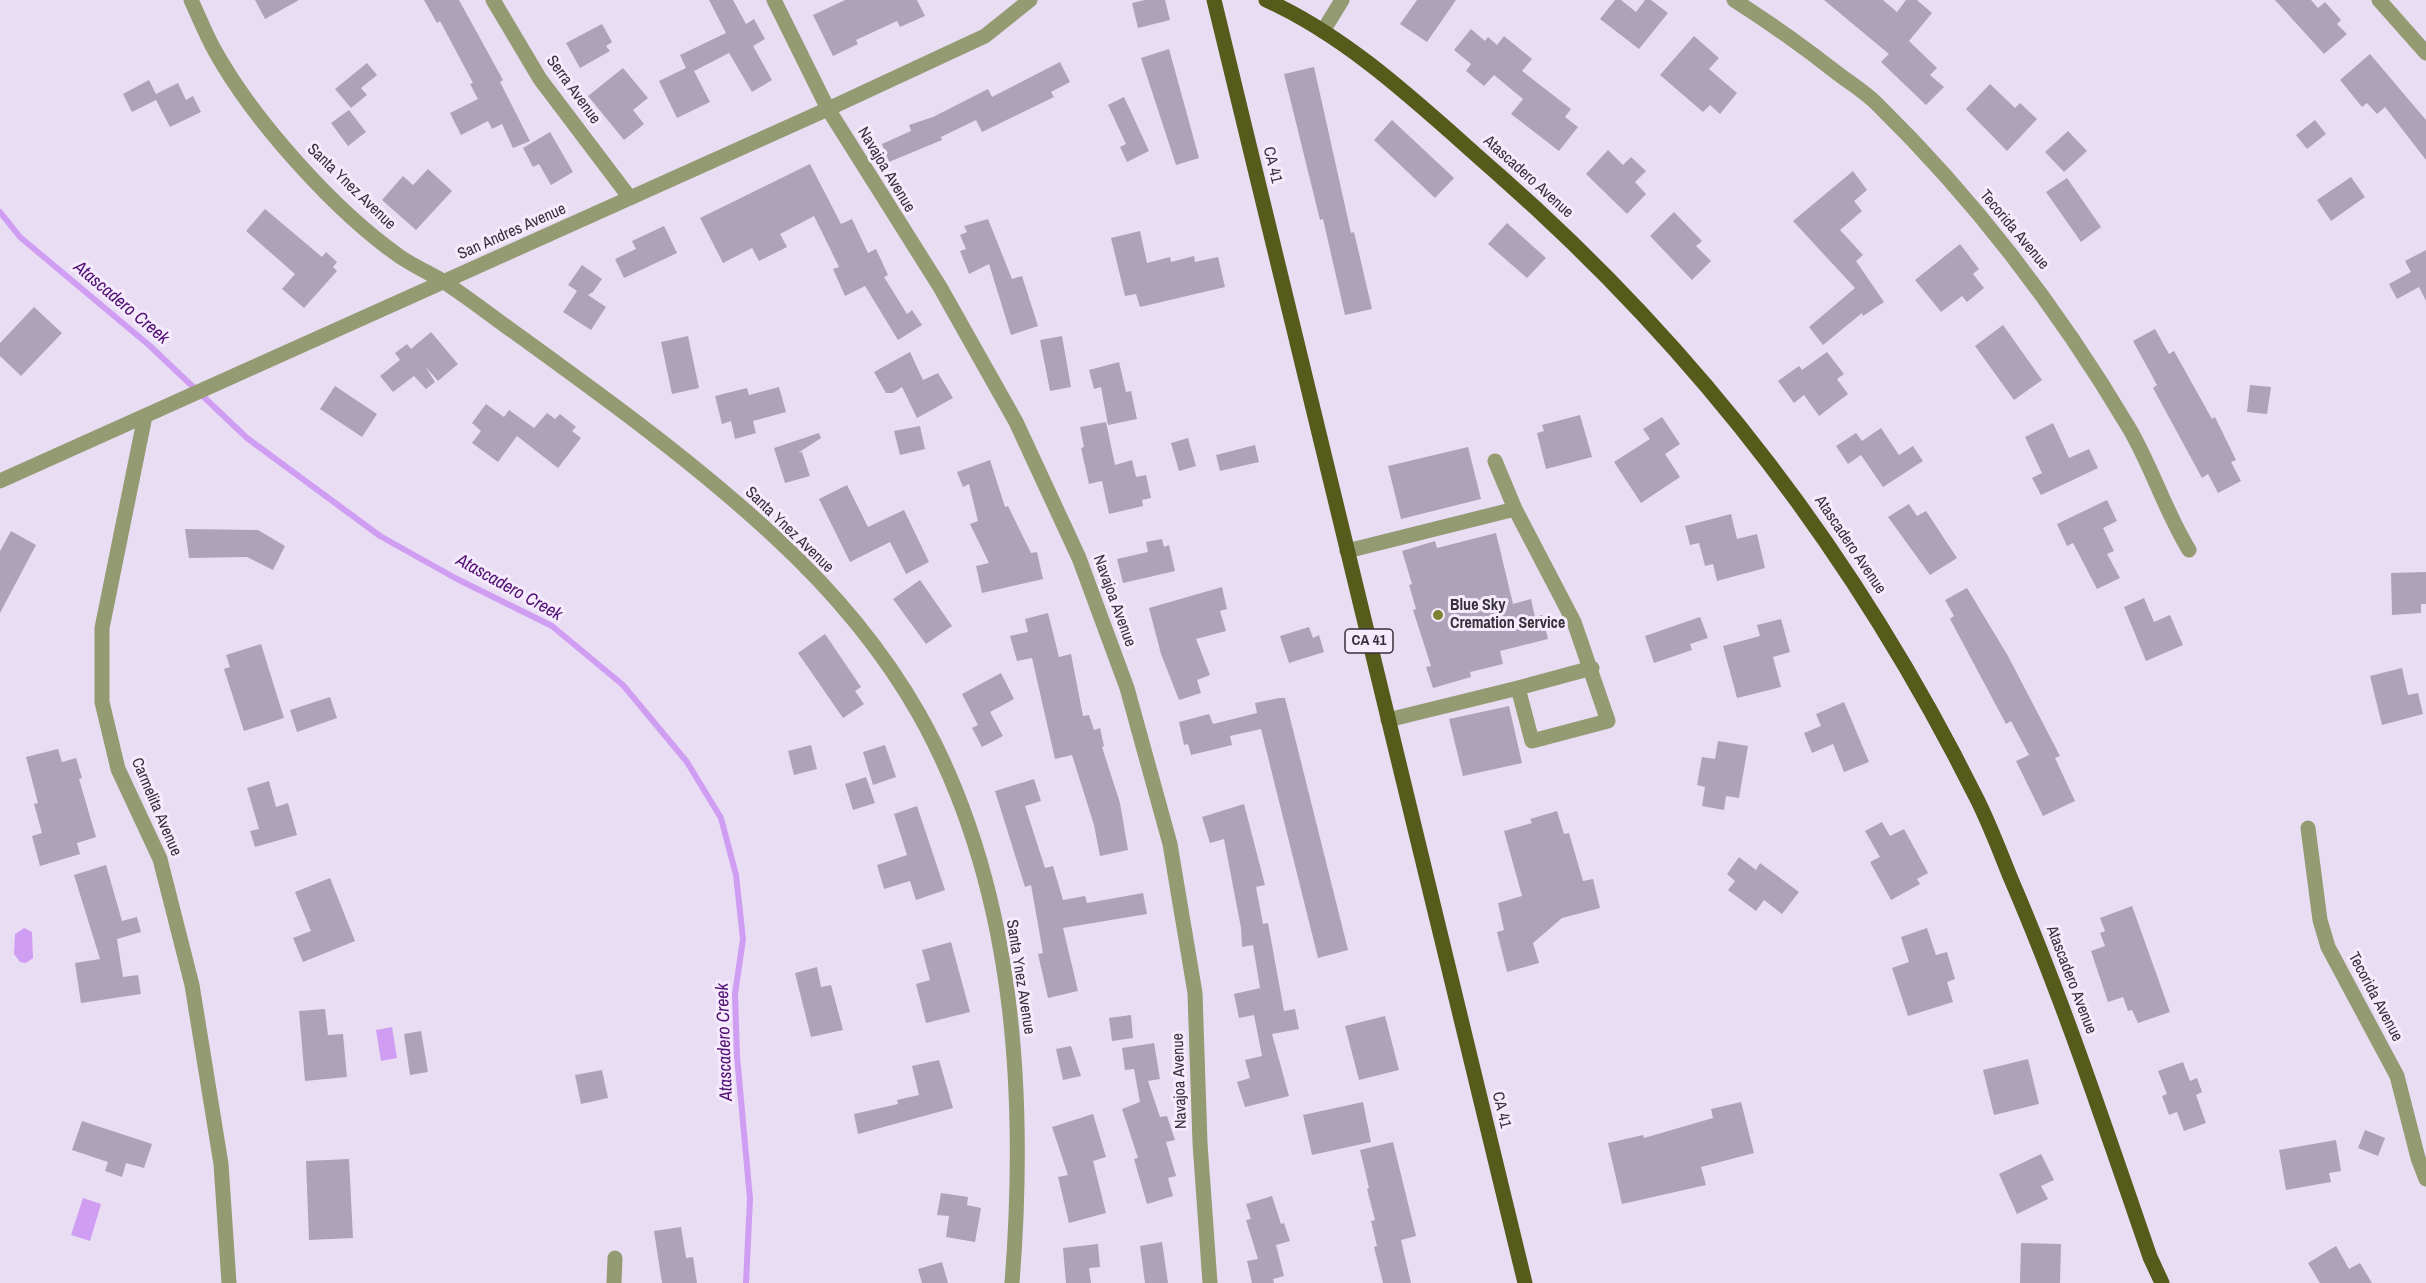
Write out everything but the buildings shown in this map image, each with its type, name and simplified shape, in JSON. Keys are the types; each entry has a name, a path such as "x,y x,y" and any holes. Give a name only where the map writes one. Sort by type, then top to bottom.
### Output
{"main road":[{"name":"CA 41","path":"1214,0 1525,1283"},
{"name":"Atascadero Avenue","path":"1266,0 1298,14 1323,31 1420,105 1556,225 1682,355 1785,481 1893,641 1978,801 2051,971 2146,1246 2162,1283"}],"street":[{"name":"Santa Ynez Avenue","path":"191,0 216,52 241,90 296,159 363,227 401,257 444,282 694,466 777,539 857,626 918,714 966,818 991,909 1009,1002 1017,1097 1019,1191 1012,1283"},
{"name":"Serra Avenue","path":"493,0 540,79 630,198"},
{"name":"Navajoa Avenue","path":"774,0 828,110 940,287 1016,422 1079,558 1127,688 1170,844 1195,993 1200,1143 1210,1283"},
{"name":"San Andres Avenue","path":"0,481 828,110 985,36 1030,0"},
{"path":"1323,31 1342,0"},
{"name":"Tecorida Avenue","path":"1734,0 1788,34 1875,103 1965,201 2036,284 2092,366 2131,431 2175,527 2189,550"},
{"path":"2379,0 2426,53"},
{"name":"Carmelita Avenue","path":"145,416 102,628 102,702 118,769 160,859 192,985 221,1164 229,1283"},
{"path":"1495,461 1515,509 1574,622 1592,668 1608,721 1532,741 1518,688"},
{"path":"1347,551 1515,509"},
{"path":"1388,720 1592,668"},
{"name":"Tecorida Avenue","path":"2308,828 2320,920 2328,947 2397,1076 2418,1158 2426,1179"},
{"path":"614,1283 615,1258"}],"shaded area":[{"path":"24,928 32,932 33,958 26,963 20,962 14,954 15,934"},
{"path":"392,1027 397,1058 381,1061 376,1030"},
{"path":"83,1198 101,1204 90,1241 71,1235"}],"waterway":[{"name":"Atascadero Creek","path":"0,212 20,237 150,346 247,438 380,536 457,579 552,626 623,685 687,762 721,818 736,875 743,939 735,994 737,1056 750,1199 746,1283"}],"place":[{"name":"Blue Sky Cremation Service","path":"1438,615"}]}
